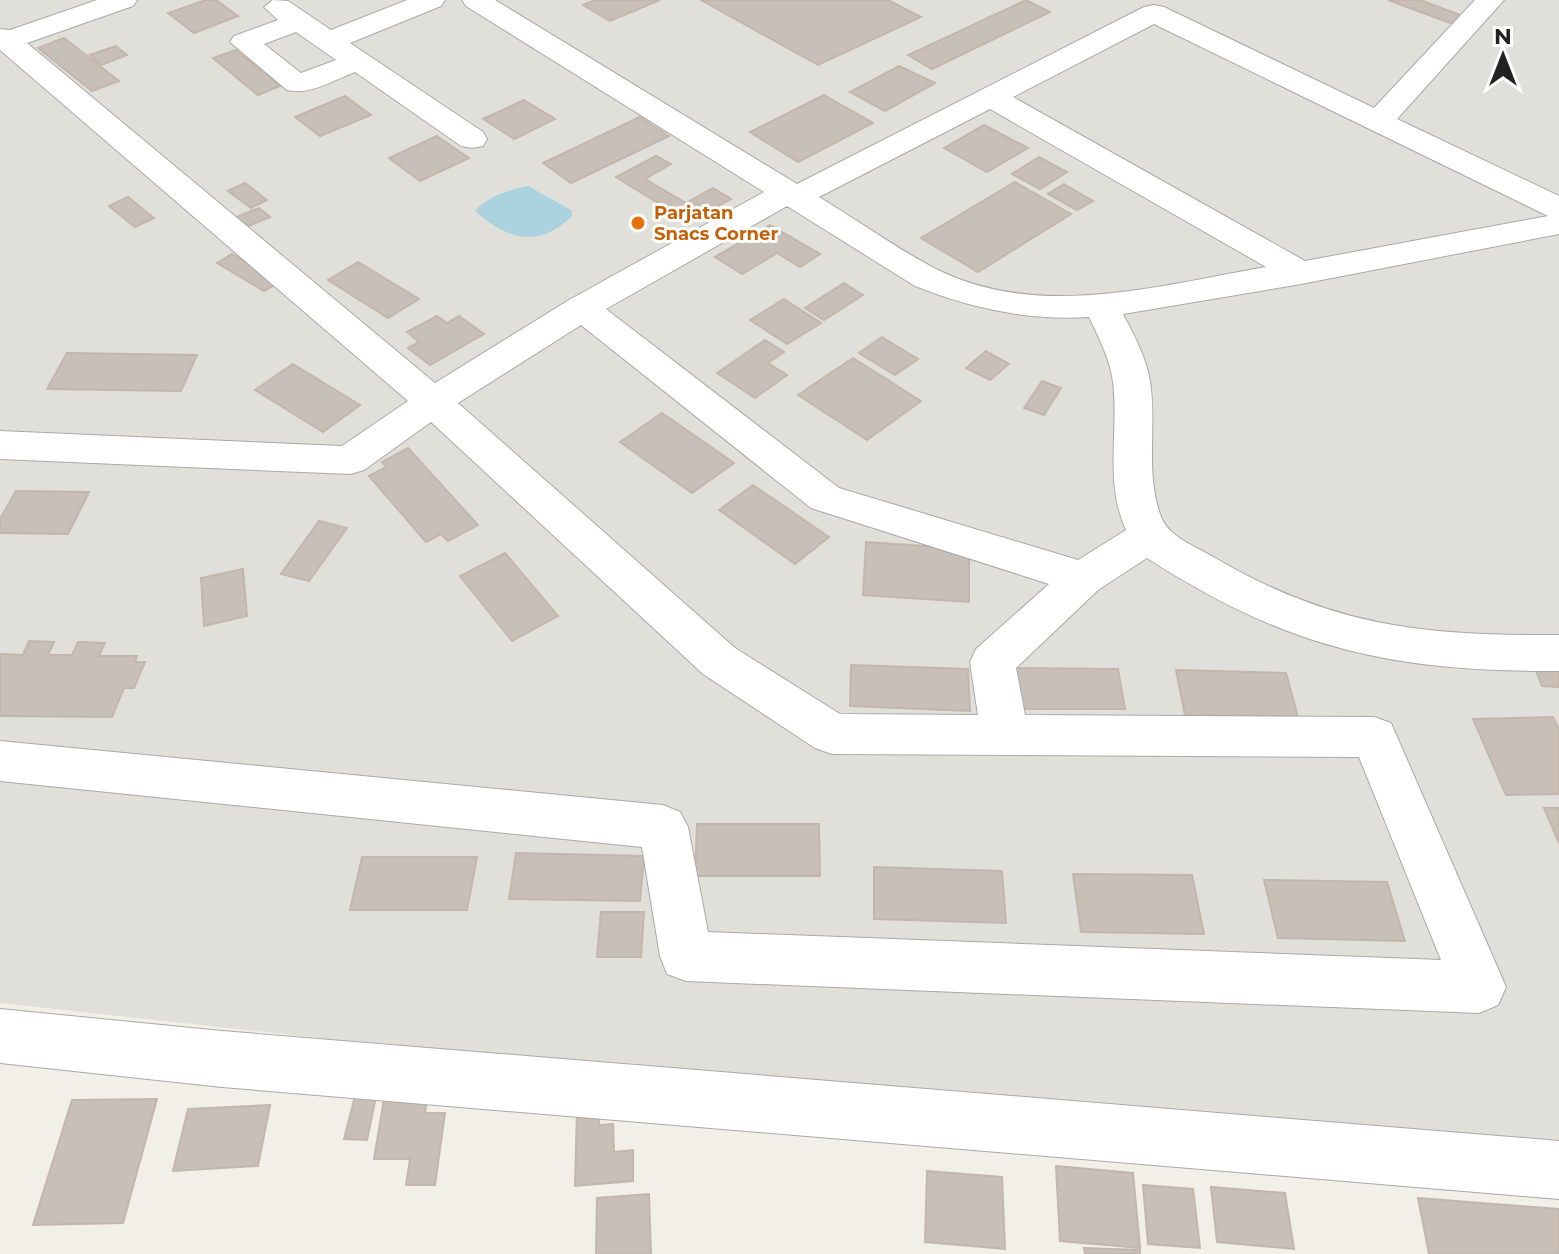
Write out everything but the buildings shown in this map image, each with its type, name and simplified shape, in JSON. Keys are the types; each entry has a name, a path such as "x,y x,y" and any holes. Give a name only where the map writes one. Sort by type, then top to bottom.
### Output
{"street":[{"path":"2,38 123,0"},
{"path":"330,41 431,0"},
{"path":"476,0 927,278 963,294 1033,305 1101,305 1301,273 1559,224"},
{"path":"1378,122 1490,0"},
{"path":"0,445 350,460 433,402 582,308 791,195 1154,13 1559,209"},
{"path":"359,61 297,84 244,42 289,14 330,41 359,61 472,139"},
{"path":"0,761 663,827 686,956 1479,987 1374,737 832,734 719,661 433,402 2,38"},
{"path":"991,97 1301,273"},
{"path":"1101,305 1132,382 1130,480 1149,536 1219,582 1291,618 1367,641 1481,655 1559,653"},
{"path":"582,308 825,498 1083,578"},
{"path":"1005,735 992,662 1083,578 1149,536"},
{"path":"0,1036 222,1059 1559,1170"}],"shaded area":[{"path":"0,0 1559,0 1559,1151 638,1073 0,1003"}],"water":[{"path":"528,186 571,210 572,216 547,233 523,237 499,229 475,211 492,198"}],"place":[{"name":"Parjatan Snacs Corner","path":"638,223"}]}
